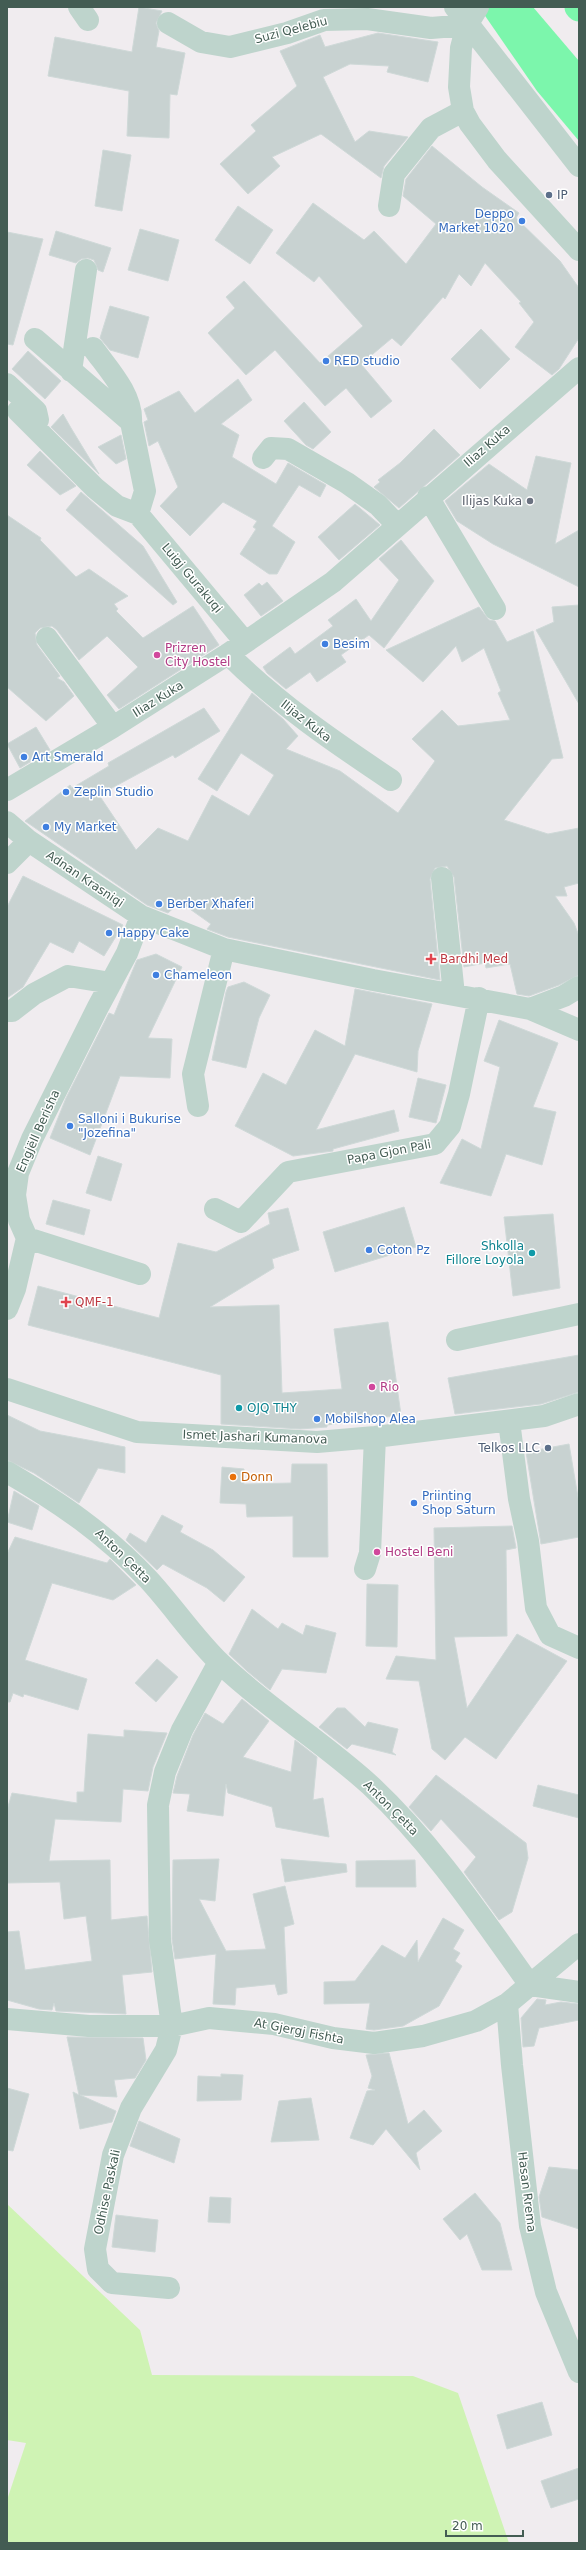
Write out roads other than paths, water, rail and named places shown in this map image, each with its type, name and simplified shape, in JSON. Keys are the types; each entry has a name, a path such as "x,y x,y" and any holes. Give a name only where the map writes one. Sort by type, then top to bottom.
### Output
{"street":[{"name":"Suzi Qelebiu","path":"168,23 202,42 230,47 287,33 330,19 367,19 431,28 469,12"},
{"path":"469,12 460,59 459,87 463,111 470,124 497,160 579,250"},
{"path":"469,12 579,166"},
{"path":"389,206 394,174 431,128 463,111"},
{"path":"71,371 86,270"},
{"path":"35,339 131,422"},
{"path":"93,348 126,397 130,408 131,422 145,491 138,514"},
{"name":"Iliaz Kuka","path":"7,790 113,727 237,648 333,582 428,497 579,368"},
{"path":"7,384 36,411 39,421 37,428"},
{"name":"Luigj Gurakuqi","path":"18,411 37,428 95,488 117,506 138,514 237,648"},
{"path":"263,458 272,448 288,449 348,483 378,505 397,525"},
{"path":"428,497 495,609"},
{"path":"47,638 113,727"},
{"name":"Ilijaz Kuka","path":"237,648 258,684 337,744 391,780"},
{"name":"Adnan Krasniqi","path":"7,822 29,841 141,916"},
{"path":"7,863 29,841"},
{"path":"442,878 454,995"},
{"path":"141,916 224,949 530,1009 579,1030"},
{"name":"Engjëll Berisha","path":"27,1238 19,1220 15,1195 18,1173 32,1139 110,983 128,953 141,916"},
{"path":"198,1106 193,1074 224,949"},
{"path":"7,1011 12,1011 34,994 68,976 110,983"},
{"path":"530,1009 564,996 579,987"},
{"name":"Papa Gjon Pali","path":"215,1209 241,1222 288,1172 435,1144 450,1126 459,1094 478,998"},
{"path":"7,1309 15,1289 27,1238 140,1274"},
{"path":"457,1340 579,1314"},
{"name":"Ismet Jashari Kumanova","path":"7,1389 137,1432 317,1442 375,1437 544,1416 579,1404"},
{"path":"509,1421 519,1499 528,1541 536,1608 550,1635 579,1648"},
{"path":"365,1569 370,1553 375,1437"},
{"name":"Anton Çetta","path":"7,1472 57,1501 104,1536 148,1580 219,1662 254,1694 370,1785 438,1856 530,1985"},
{"path":"172,2026 160,1940 158,1805 165,1772 182,1730 219,1662"},
{"name":"At Gjergj Fishta","path":"7,2019 89,2026 172,2026 209,2018 274,2024 333,2038 374,2043 422,2036 476,2021 507,2004 579,1944"},
{"path":"530,1985 579,1992"},
{"name":"Hasan Rrema","path":"507,2004 512,2065 530,2226 546,2292 579,2372"},
{"name":"Odhise Paskali","path":"169,2288 112,2282 98,2269 95,2249 113,2155 131,2108 166,2050 172,2026"}],"place":[{"name":"IP","path":"549,195"},
{"name":"Deppo Market 1020","path":"522,221"},
{"name":"RED studio","path":"326,361"},
{"name":"Ilijas Kuka","path":"530,501"},
{"name":"Besim","path":"325,644"},
{"name":"Prizren City Hostel","path":"157,655"},
{"name":"Art Smerald","path":"24,757"},
{"name":"Zeplin Studio","path":"66,792"},
{"name":"My Market","path":"46,827"},
{"name":"Berber Xhaferi","path":"159,904"},
{"name":"Happy Cake","path":"109,933"},
{"name":"Bardhi Med","path":"431,959"},
{"name":"Chameleon","path":"156,975"},
{"name":"Salloni i Bukurise \"Jozefina\"","path":"70,1126"},
{"name":"Coton Pz","path":"369,1250"},
{"name":"Shkolla Fillore Loyola","path":"532,1253"},
{"name":"QMF-1","path":"66,1302"},
{"name":"Rio","path":"372,1387"},
{"name":"OJQ THY","path":"239,1408"},
{"name":"Mobilshop Alea","path":"317,1419"},
{"name":"Telkos LLC","path":"548,1448"},
{"name":"Donn","path":"233,1477"},
{"name":"Priinting Shop Saturn","path":"414,1503"},
{"name":"Hostel Beni","path":"377,1552"}]}
